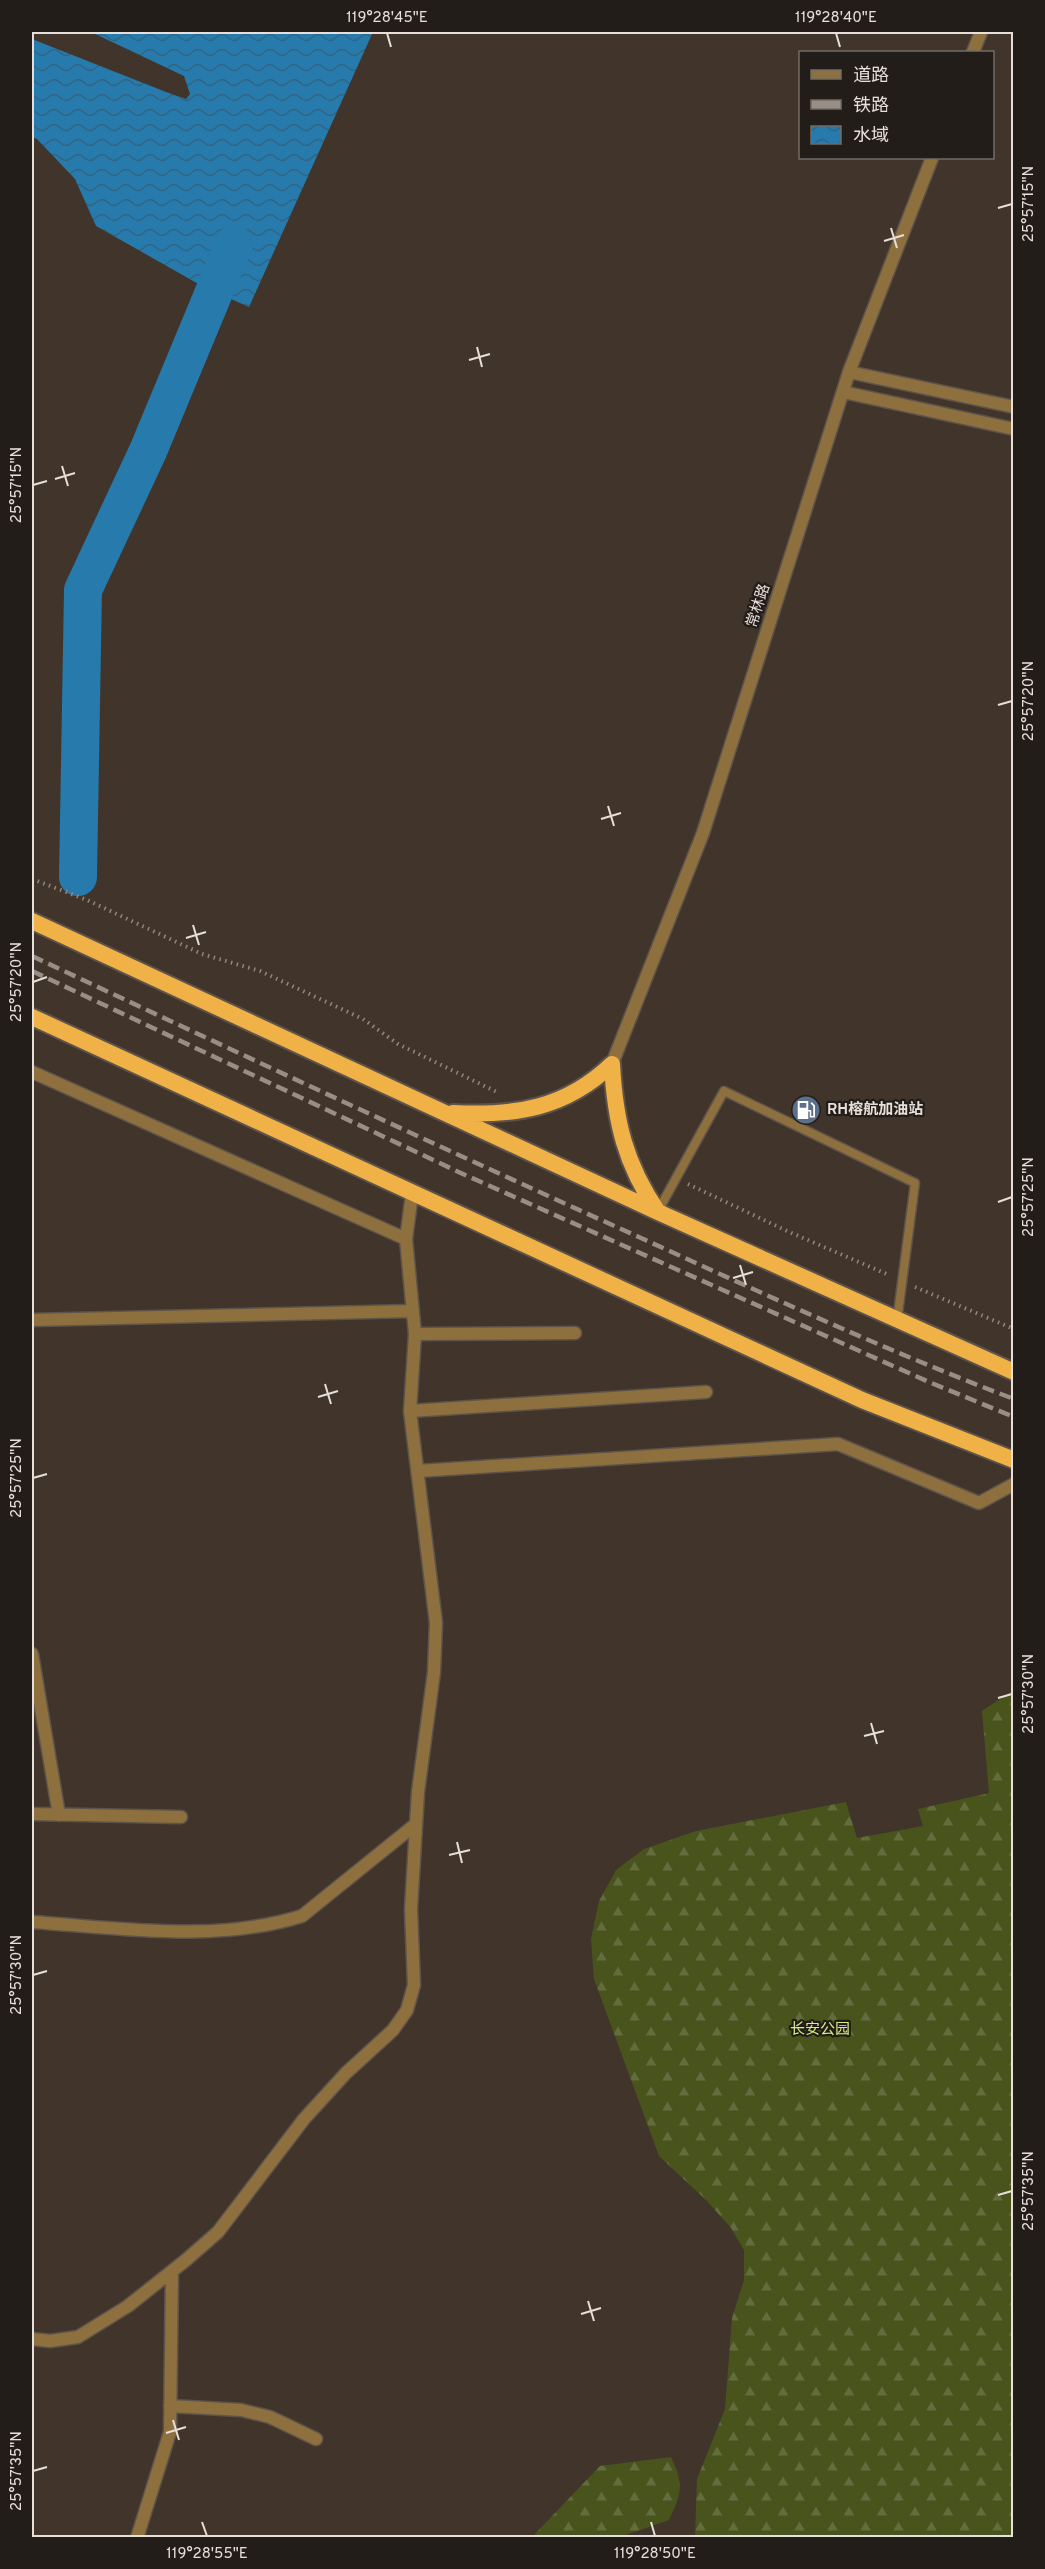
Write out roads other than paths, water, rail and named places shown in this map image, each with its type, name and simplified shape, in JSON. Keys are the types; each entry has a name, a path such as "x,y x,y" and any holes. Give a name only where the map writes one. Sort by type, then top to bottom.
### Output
{"highway":[{"path":"32,921 658,1212 1014,1372"},
{"path":"32,1017 862,1400 1014,1460"},
{"path":"445,1113 514,1113 541,1107 570,1095 597,1079 612,1064"},
{"path":"612,1064 614,1105 620,1134 640,1186 658,1212"}],"street":[{"path":"973,51 981,32"},
{"name":"常林路","path":"612,1064 703,833 849,372 932,159"},
{"path":"849,372 1014,407"},
{"path":"843,392 1014,429"},
{"path":"32,1072 406,1239"},
{"path":"32,2339 50,2341 78,2337 128,2306 218,2232 304,2119 346,2073 393,2030 408,2010 414,1985 411,1909 418,1792 434,1672 436,1623 411,1411 415,1334 406,1239 412,1194"},
{"path":"32,1320 412,1311"},
{"path":"415,1334 575,1333"},
{"path":"411,1411 706,1392"},
{"path":"418,1471 838,1443 979,1503 1014,1484"},
{"path":"32,1654 59,1815"},
{"path":"32,1814 182,1817"},
{"path":"32,1922 194,1932 284,1922 302,1916 416,1824"},
{"path":"137,2538 170,2432 171,2271"},
{"path":"170,2406 251,2413 270,2417 316,2439"}],"lane":[{"path":"658,1212 724,1091 915,1183 897,1321"}],"water":[{"path":"91,32 373,32 249,307 202,286 96,226 75,179 37,139 32,137 32,39 186,99 190,94 184,76"}],"waterway":[{"path":"78,877 83,590 148,451 234,244"}],"railway":[{"path":"32,956 733,1280 873,1342 1014,1399"},
{"path":"32,971 463,1174 929,1382 1014,1417"}],"place":[{"name":"RH榕航加油站","path":"806,1110"}],"park label":[{"name":"长安公园","path":"820,2030"}]}
